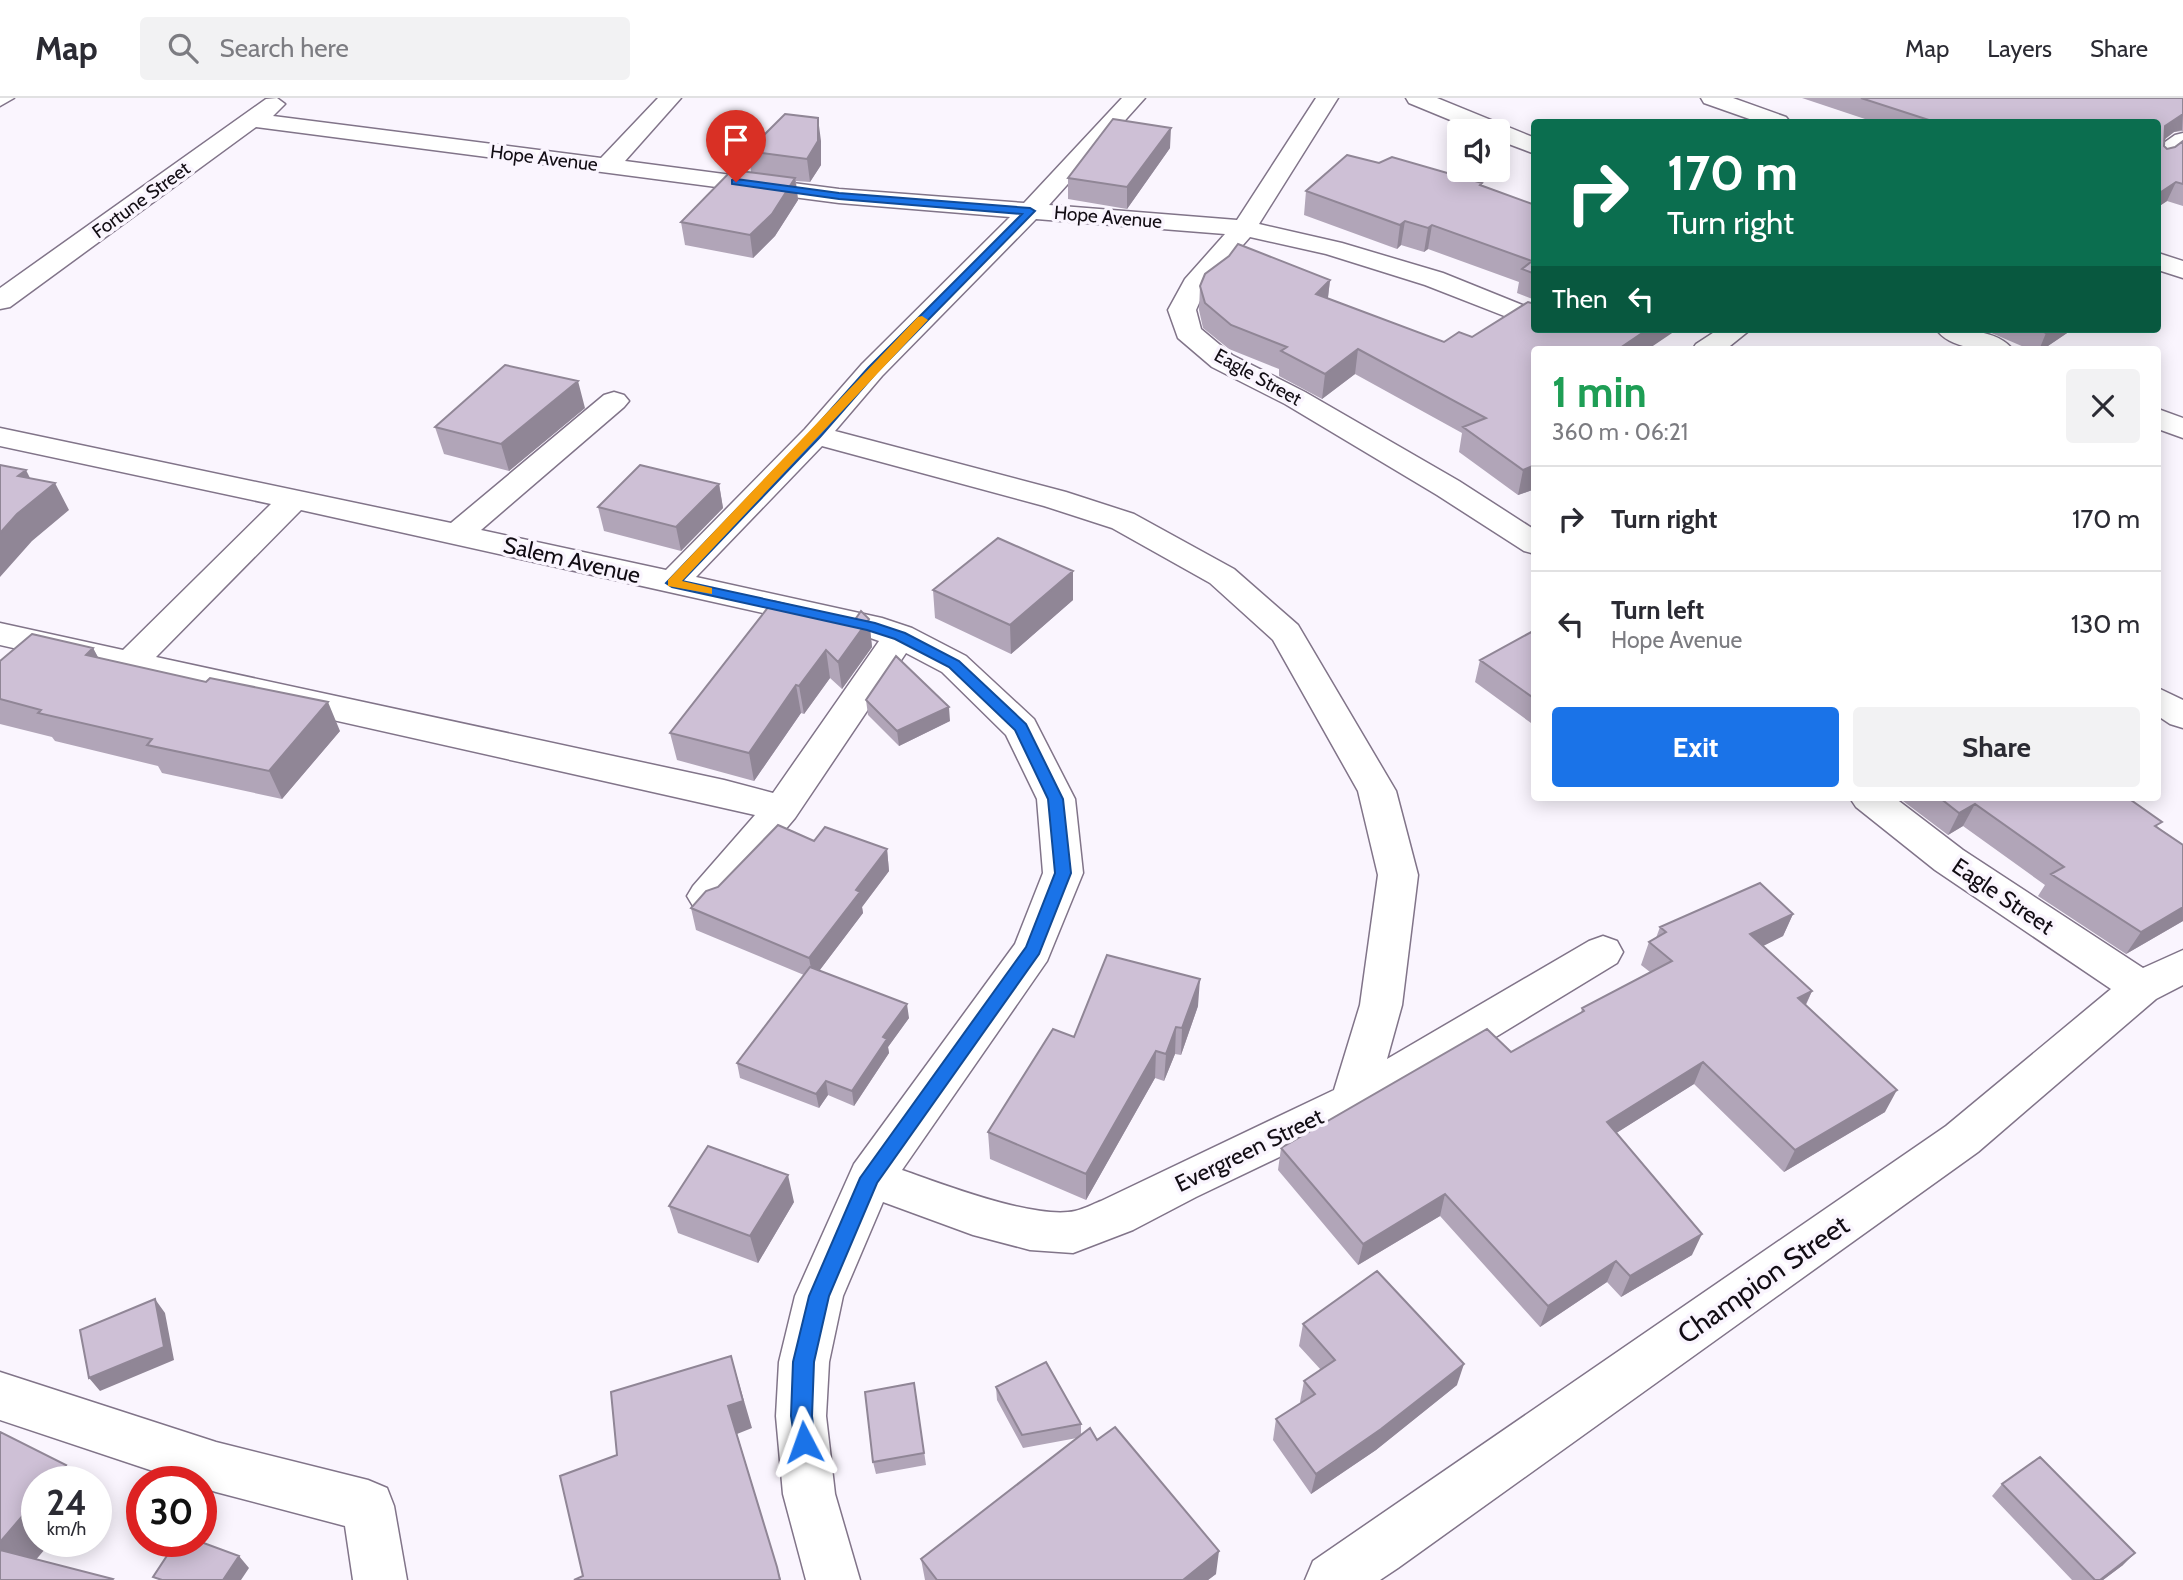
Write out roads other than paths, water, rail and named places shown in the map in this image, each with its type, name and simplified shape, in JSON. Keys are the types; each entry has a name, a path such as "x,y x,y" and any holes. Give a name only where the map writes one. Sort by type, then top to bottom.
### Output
{"street":[{"name":"Fortune Street","path":"0,302 282,98"},
{"path":"607,166 670,98"},
{"path":"672,583 816,435 872,370 1030,211 1134,98"},
{"name":"Eagle Street","path":"1327,98 1244,228 1194,285 1182,310 1188,332 1222,361 1307,405 1448,488 1531,541"},
{"path":"1417,98 1531,145"},
{"path":"1712,98 1769,119"},
{"name":"Hope Avenue","path":"252,120 839,196 1244,228 1334,248 1434,279 1531,318"},
{"path":"2161,156 2183,140"},
{"path":"2161,262 2183,270"},
{"path":"1712,346 1731,333"},
{"path":"1960,333 1990,346"},
{"path":"457,534 614,401"},
{"path":"2161,419 2183,429"},
{"path":"816,435 1055,499 1123,521 1222,576 1286,634 1377,791 1398,875 1381,1005 1353,1101"},
{"name":"Salem Avenue","path":"0,437 457,534 870,626 900,636 954,664 1021,728 1056,799 1063,873 1033,950 870,1178 819,1296 804,1362 801,1416 810,1494 833,1580"},
{"path":"129,664 292,501"},
{"path":"0,634 724,793 782,809"},
{"path":"707,896 782,809 900,636"},
{"path":"2161,702 2183,716"},
{"name":"Eagle Street","path":"1873,801 1949,860 2141,988"},
{"name":"Evergreen Street","path":"870,1178 973,1215 1030,1229 1073,1232 1117,1216 1353,1101 1603,953"},
{"name":"Champion Street","path":"1332,1580 1380,1549 1962,1139 2141,988 2183,966"},
{"path":"0,1396 216,1466 368,1506 380,1580"}],"lane":[{"path":"0,102 7,98"}]}
